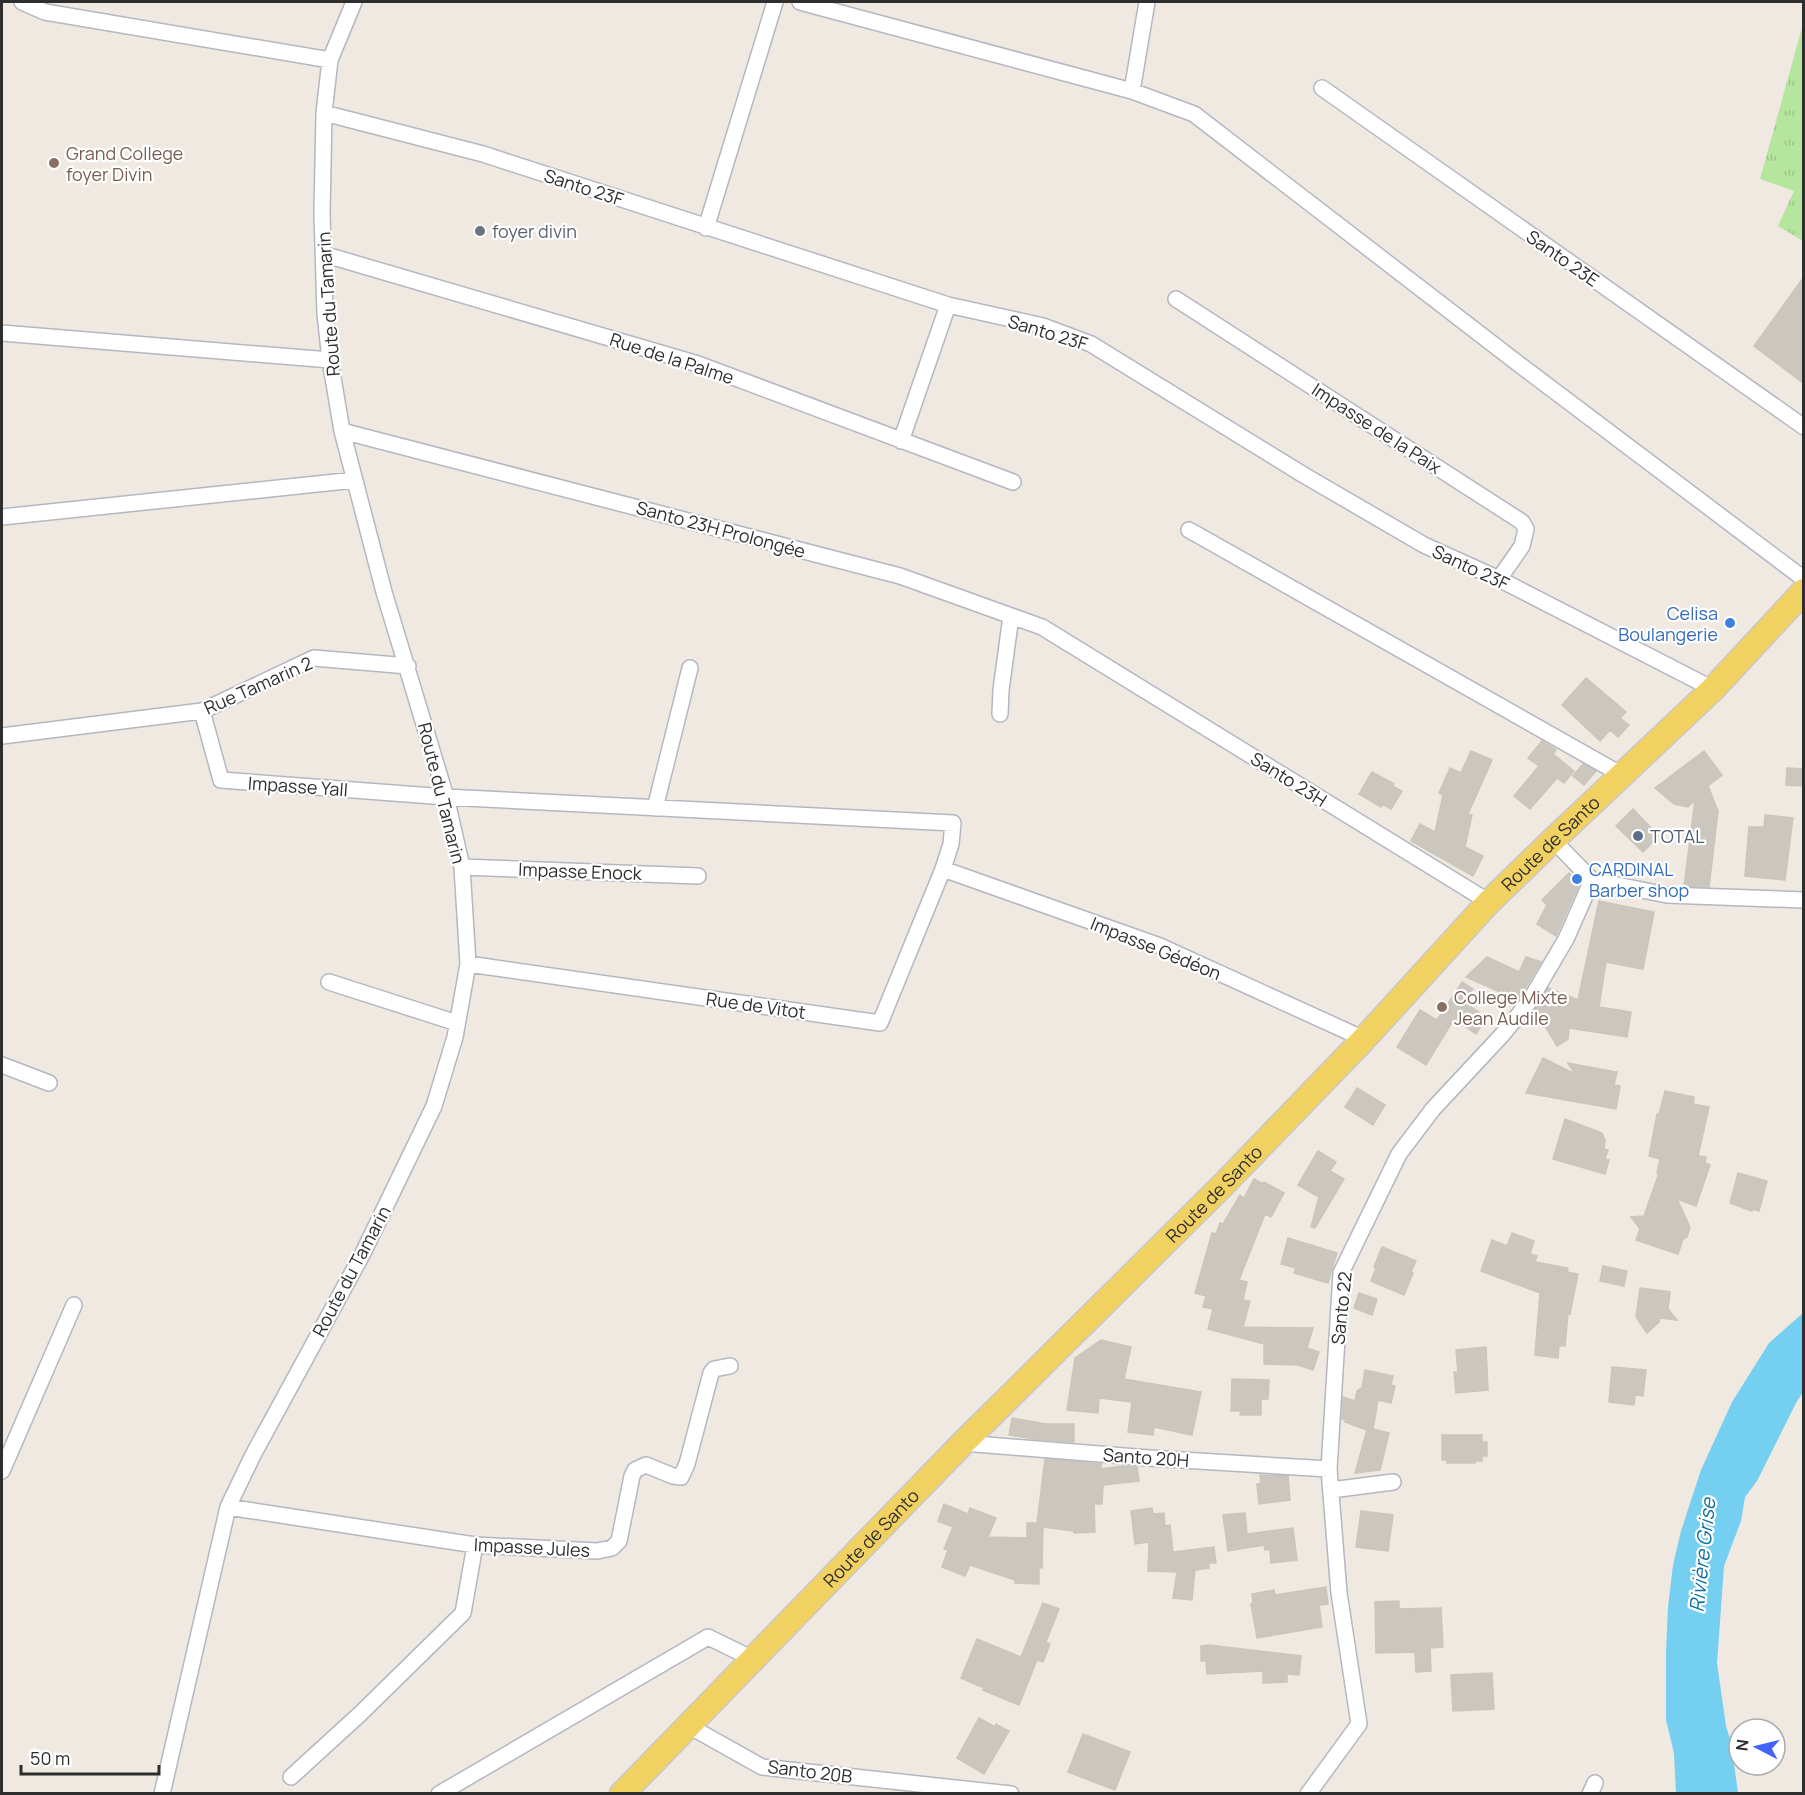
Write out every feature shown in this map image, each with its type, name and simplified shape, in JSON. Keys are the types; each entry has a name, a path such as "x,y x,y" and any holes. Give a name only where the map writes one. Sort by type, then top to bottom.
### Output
{"main road":[{"name":"Route de Santo","path":"622,1794 963,1443 1226,1183 1490,903 1553,840 1713,689 1803,591"}],"street":[{"path":"22,2 45,12 330,60"},
{"name":"Route du Tamarin","path":"162,1794 228,1507 253,1455 363,1253 429,1117 457,1023 468,964 462,867 446,797 384,592 342,431 330,360 325,315 323,254 324,113 330,60 354,2"},
{"path":"706,228 775,2"},
{"path":"800,2 1132,91 1194,114 1803,579"},
{"path":"1132,91 1147,2"},
{"name":"Santo 23E","path":"1322,88 1803,427"},
{"name":"Santo 23F","path":"324,113 483,154 948,305 1043,326 1091,344 1302,474 1424,545 1499,579 1713,689"},
{"name":"Rue de la Palme","path":"323,254 698,364 1013,482"},
{"name":"Impasse de la Paix","path":"1176,299 1522,522 1526,529 1522,546 1499,579"},
{"path":"901,441 948,305"},
{"path":"2,333 330,360"},
{"name":"Santo 23H Prolongée","path":"342,431 900,576 1042,627 1089,655"},
{"path":"2,517 355,480"},
{"path":"1189,530 1622,775"},
{"path":"1000,714 1011,616"},
{"name":"Santo 23H","path":"1089,655 1490,903"},
{"name":"Rue Tamarin 2","path":"2,736 202,711 314,658 408,666"},
{"path":"655,808 690,668"},
{"name":"Impasse Yall","path":"202,711 221,780 446,797"},
{"path":"446,797 953,823 951,844 943,869"},
{"path":"1553,840 1592,880 1668,895 1803,900"},
{"name":"Impasse Enock","path":"462,867 698,876"},
{"name":"Rue de Vitot","path":"468,964 880,1023 943,869"},
{"name":"Impasse Gédéon","path":"943,869 1160,946 1364,1039"},
{"name":"Santo 22","path":"1308,1794 1359,1724 1339,1593 1329,1468 1341,1273 1399,1154 1433,1109 1529,1002 1566,939 1592,880"},
{"path":"329,982 457,1023"},
{"path":"2,1065 49,1083"},
{"path":"2,1471 74,1305"},
{"name":"Impasse Jules","path":"228,1507 475,1545 597,1551 612,1548 620,1541 635,1470 646,1465 681,1477 687,1464 711,1373 714,1369 730,1366"},
{"name":"Santo 20H","path":"963,1443 1149,1458 1329,1468"},
{"path":"1331,1490 1393,1482"},
{"path":"291,1777 463,1614 475,1545"},
{"path":"439,1794 708,1636 753,1659"},
{"name":"Santo 20B","path":"689,1726 762,1767 1011,1794"}],"green space":[{"path":"1803,24 1803,241 1778,226 1794,191 1760,179"}],"water":[{"name":"Rivière Grise","path":"1803,1313 1803,1392 1757,1481 1745,1497 1741,1521 1724,1566 1717,1663 1727,1729 1727,1777 1736,1777 1738,1793 1676,1793 1674,1753 1666,1720 1668,1607 1673,1565 1681,1531 1701,1470 1732,1402 1769,1343"}],"building":[{"path":"1803,278 1803,383 1754,346"},
{"path":"1586,678 1626,712 1620,718 1629,725 1618,737 1610,730 1600,741 1562,705"},
{"path":"1542,741 1556,750 1553,754 1574,771 1564,783 1557,778 1530,809 1514,796 1539,766 1528,758"},
{"path":"1471,751 1492,760 1468,814 1472,815 1465,847 1483,856 1473,876 1411,841 1420,824 1435,832 1443,795 1439,793 1450,768 1461,773"},
{"path":"1704,751 1722,775 1708,786 1718,811 1709,887 1684,886 1695,800 1688,807 1674,804 1655,788"},
{"path":"1583,764 1596,771 1584,785 1573,776"},
{"path":"1787,768 1803,769 1803,786 1786,785"},
{"path":"1372,772 1402,791 1391,809 1382,804 1381,807 1359,794"},
{"path":"1633,809 1659,836 1643,852 1616,826"},
{"path":"1765,815 1793,818 1785,880 1745,876 1749,827 1764,827"},
{"path":"1569,873 1580,882 1556,936 1537,924 1547,905 1542,900"},
{"path":"1599,901 1654,912 1643,969 1606,962 1599,1007 1631,1012 1627,1037 1569,1028 1568,1039 1557,1046 1535,1010 1548,988 1578,1000"},
{"path":"1487,957 1519,972 1526,957 1541,962 1518,1000 1466,977"},
{"path":"1462,982 1473,989 1464,1002 1480,1013 1478,1017 1484,1022 1476,1034 1454,1019 1426,1065 1397,1047 1420,1010 1437,1020"},
{"path":"1543,1058 1575,1074 1568,1063 1617,1072 1614,1085 1620,1086 1616,1109 1526,1093"},
{"path":"1357,1088 1385,1105 1373,1125 1345,1107"},
{"path":"1665,1091 1694,1097 1693,1104 1709,1107 1698,1156 1706,1157 1705,1163 1710,1165 1696,1206 1677,1199 1690,1227 1678,1254 1636,1240 1640,1229 1631,1217 1644,1216 1659,1173 1657,1173 1660,1159 1649,1156 1657,1114 1659,1115"},
{"path":"1565,1119 1602,1133 1605,1140 1604,1149 1608,1150 1605,1159 1609,1160 1605,1174 1553,1159"},
{"path":"1318,1151 1336,1162 1330,1171 1344,1179 1315,1228 1311,1227 1319,1197 1298,1185"},
{"path":"1738,1173 1767,1181 1759,1211 1753,1209 1752,1211 1730,1203"},
{"path":"1254,1179 1284,1193 1271,1217 1265,1214 1239,1280 1247,1282 1243,1300 1250,1301 1243,1327 1313,1328 1307,1348 1319,1352 1313,1370 1298,1365 1264,1364 1264,1344 1208,1329 1213,1309 1203,1307 1206,1296 1195,1293 1212,1233 1216,1234 1220,1223 1223,1224 1240,1195 1244,1198"},
{"path":"1512,1233 1534,1241 1530,1254 1537,1256 1535,1262 1568,1268 1567,1272 1578,1274 1570,1314 1568,1313 1565,1346 1559,1346 1558,1358 1535,1355 1540,1293 1481,1271 1492,1240 1507,1246"},
{"path":"1288,1238 1337,1253 1328,1283 1294,1273 1296,1268 1281,1264"},
{"path":"1382,1247 1416,1261 1404,1295 1371,1281"},
{"path":"1603,1266 1627,1271 1624,1286 1600,1281"},
{"path":"1640,1288 1670,1292 1668,1309 1677,1320 1660,1318 1659,1322 1647,1333 1636,1317"},
{"path":"1359,1293 1377,1299 1372,1315 1354,1308"},
{"path":"1101,1340 1131,1347 1124,1379 1201,1392 1192,1435 1154,1427 1153,1435 1128,1432 1132,1402 1099,1398 1098,1413 1067,1410 1075,1358"},
{"path":"1486,1347 1488,1390 1456,1393 1454,1372 1458,1372 1456,1350"},
{"path":"1612,1367 1646,1370 1643,1396 1635,1395 1634,1405 1609,1402"},
{"path":"1365,1370 1393,1376 1391,1385 1395,1386 1391,1403 1378,1400 1373,1429 1389,1433 1380,1470 1355,1473 1367,1430 1342,1419 1343,1397 1355,1401 1357,1391 1362,1388"},
{"path":"1232,1379 1269,1380 1268,1399 1261,1399 1261,1415 1240,1415 1241,1411 1231,1411"},
{"path":"1012,1418 1046,1424 1074,1424 1074,1442 1033,1439 1029,1438 1029,1435 1028,1438 1009,1435"},
{"path":"1442,1435 1482,1435 1482,1442 1487,1442 1487,1456 1482,1456 1482,1461 1475,1461 1475,1463 1447,1463 1447,1460 1442,1460"},
{"path":"1045,1459 1101,1464 1101,1469 1137,1467 1139,1481 1103,1485 1102,1504 1094,1504 1095,1532 1074,1533 1074,1531 1043,1527 1042,1568 1039,1567 1039,1584 1015,1583 1015,1580 970,1565 965,1576 942,1567 948,1550 944,1549 953,1527 938,1521 944,1504 968,1514 970,1508 996,1518 988,1537 1027,1538 1027,1523 1037,1523"},
{"path":"1260,1475 1288,1476 1290,1500 1259,1504 1257,1484 1261,1483"},
{"path":"1152,1508 1153,1514 1164,1513 1165,1526 1170,1525 1173,1552 1214,1547 1216,1563 1209,1563 1209,1568 1195,1570 1192,1600 1173,1598 1177,1572 1148,1571 1149,1542 1135,1544 1131,1511"},
{"path":"1361,1511 1393,1515 1388,1551 1356,1547"},
{"path":"1245,1513 1247,1534 1293,1528 1297,1560 1271,1563 1270,1550 1265,1550 1264,1545 1228,1551 1223,1515"},
{"path":"1326,1587 1328,1604 1319,1605 1322,1627 1257,1638 1251,1604 1253,1604 1252,1594 1274,1590 1275,1595"},
{"path":"1399,1601 1399,1609 1441,1608 1443,1647 1430,1648 1431,1671 1416,1672 1415,1652 1376,1653 1375,1602"},
{"path":"1043,1603 1059,1609 1046,1642 1050,1644 1043,1662 1037,1660 1019,1705 961,1678 977,1639 1021,1657"},
{"path":"1201,1646 1301,1656 1299,1675 1287,1674 1287,1682 1263,1683 1263,1671 1207,1674 1206,1661 1201,1661"},
{"path":"1492,1673 1494,1709 1453,1711 1451,1675"},
{"path":"979,1718 995,1727 996,1724 1009,1731 984,1774 957,1758"},
{"path":"1083,1734 1130,1752 1115,1790 1068,1772"}],"place":[{"name":"Grand College foyer Divin","path":"54,163"},
{"name":"foyer divin","path":"480,231"},
{"name":"Celisa Boulangerie","path":"1730,623"},
{"name":"TOTAL","path":"1638,836"},
{"name":"CARDINAL Barber shop","path":"1577,879"},
{"name":"College Mixte Jean Audile","path":"1442,1007"}]}
